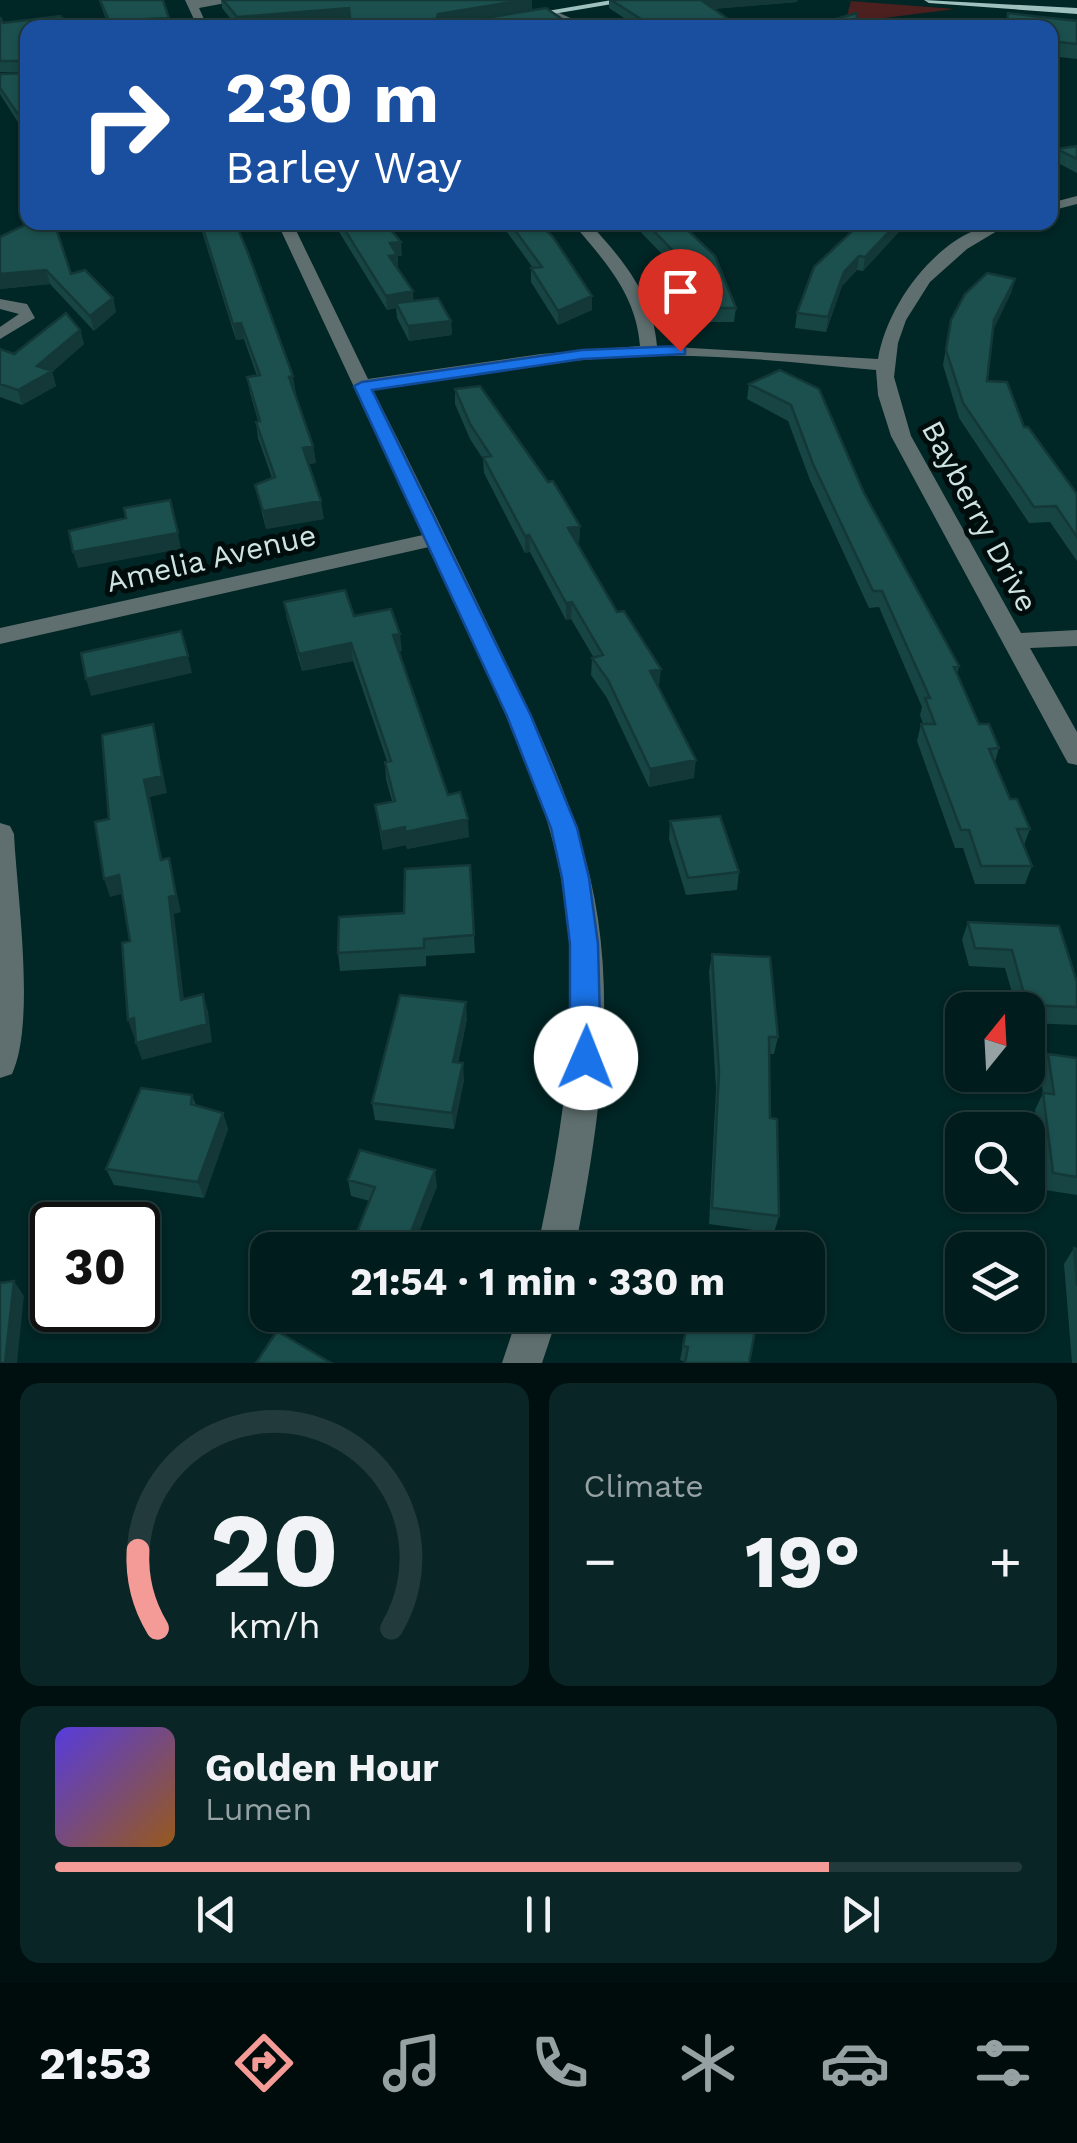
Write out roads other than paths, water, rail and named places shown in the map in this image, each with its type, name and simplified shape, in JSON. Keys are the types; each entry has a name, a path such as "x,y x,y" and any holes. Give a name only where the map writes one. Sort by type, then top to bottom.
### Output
{"main road":[{"path":"508,18 631,0"},
{"path":"929,0 1077,11"}],"street":[{"path":"192,3 237,0"},
{"path":"550,12 568,20"},
{"path":"288,230 550,788 576,878 584,960 584,1089 559,1232"},
{"path":"587,230 616,261 633,287 645,314 649,351"},
{"name":"Bayberry Drive","path":"971,230 904,304 885,366 889,404 901,436 1077,756"},
{"path":"0,304 21,307 27,313 26,318 0,334"},
{"path":"362,386 582,354 649,351 790,355 885,366"},
{"name":"Amelia Avenue","path":"0,636 435,538"},
{"path":"1014,641 1077,638"},
{"path":"0,834 6,1017 0,1062"},
{"path":"522,1363 532,1332"}]}
